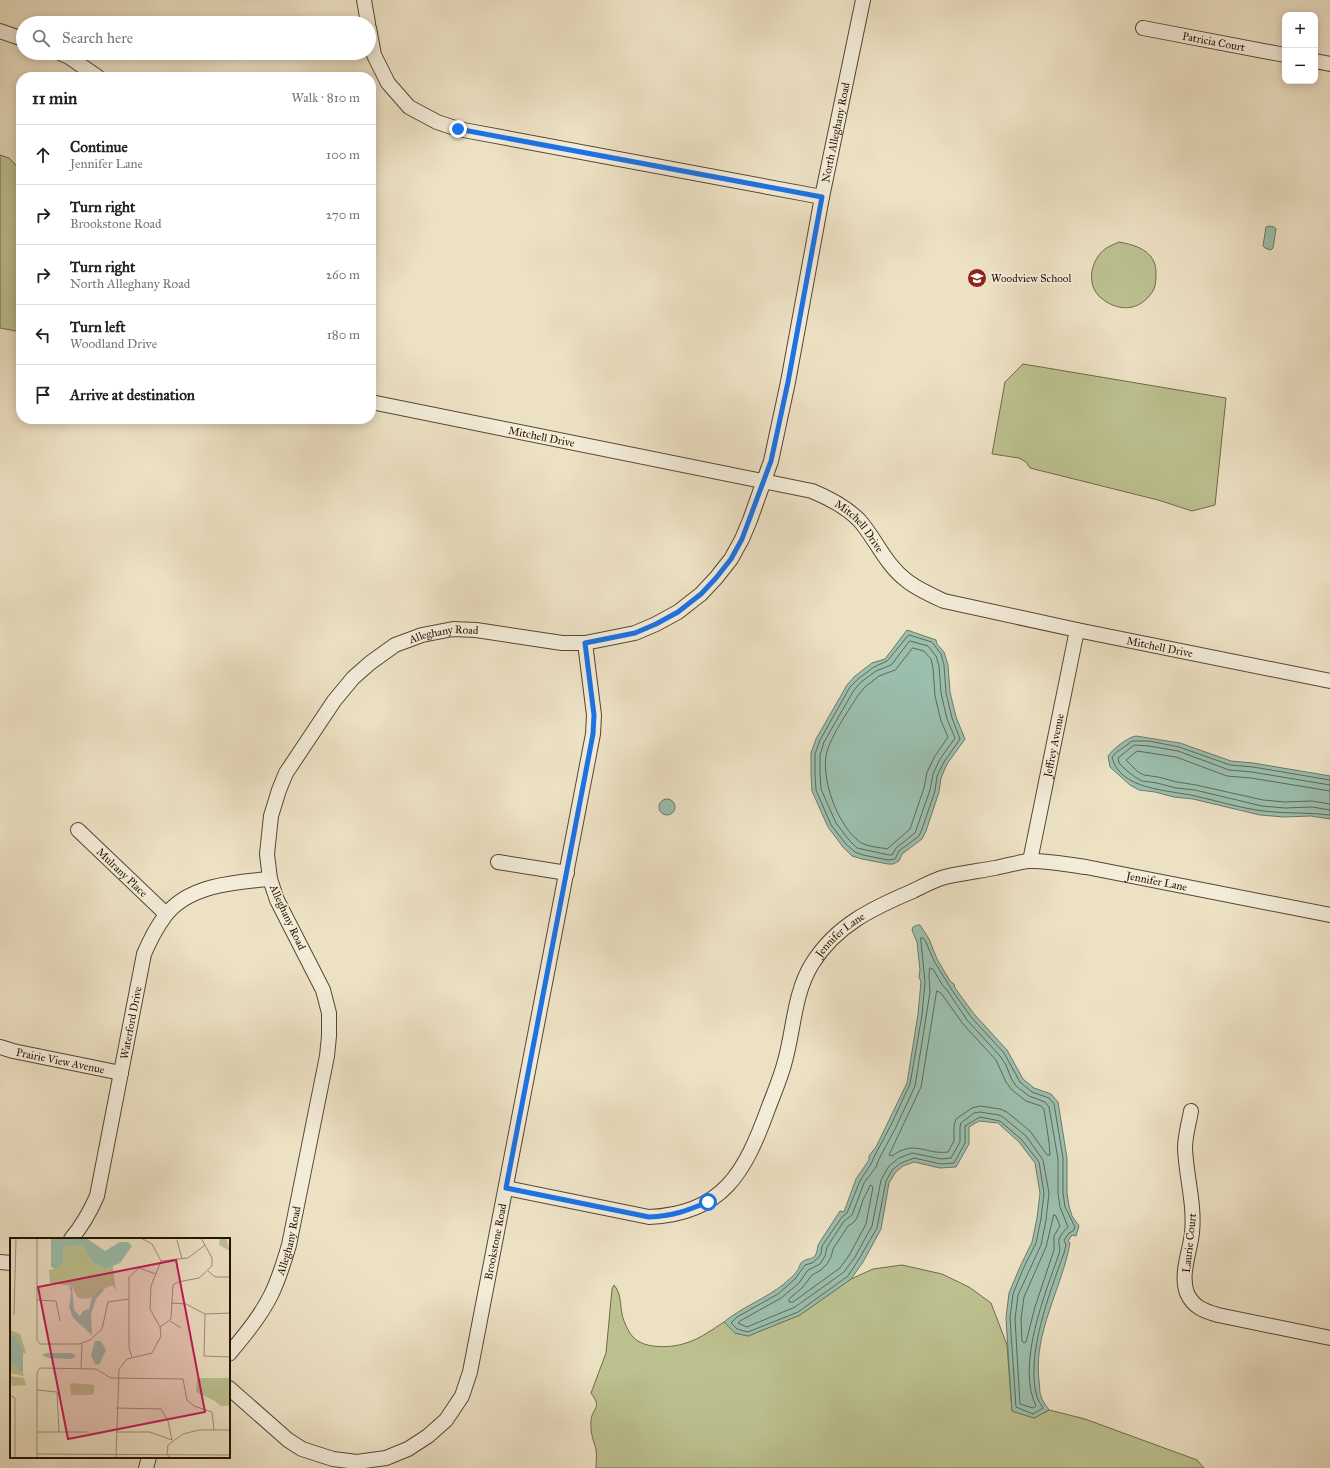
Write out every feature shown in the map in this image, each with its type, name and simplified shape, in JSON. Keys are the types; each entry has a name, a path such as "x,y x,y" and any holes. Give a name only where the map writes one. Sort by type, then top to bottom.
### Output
{"street":[{"path":"364,0 367,16"},
{"name":"North Alleghany Road","path":"585,643 635,633 678,612 701,594 716,578 731,559 742,539 771,461 781,416 822,197 863,0"},
{"name":"Patricia Court","path":"1143,28 1282,54"},
{"path":"0,30 16,36"},
{"path":"376,59 388,83 409,107 437,122 458,129 822,197"},
{"path":"73,60 91,72"},
{"path":"1318,62 1330,64"},
{"name":"Mitchell Drive","path":"376,403 812,491 831,499 858,520 874,540 886,560 906,580 927,593 944,601 1078,630 1330,681"},
{"name":"Alleghany Road","path":"230,1353 248,1331 270,1296 280,1274 289,1245 327,1056 329,1036 329,1013 323,990 277,900 270,879 267,854 271,816 286,773 334,701 353,678 370,663 395,646 422,635 453,629 476,630 562,643 585,643"},
{"name":"Jeffrey Avenue","path":"1030,861 1078,630"},
{"name":"Brookstone Road","path":"230,1389 288,1440 302,1449 333,1459 357,1462 386,1458 408,1449 428,1436 446,1420 462,1396 470,1372 593,734 594,715 585,643"},
{"name":"Mulrany Place","path":"78,830 166,914"},
{"name":"Jennifer Lane","path":"506,1188 649,1217 668,1216 689,1210 708,1202 726,1188 738,1172 759,1132 785,1062 801,986 812,964 830,940 849,924 875,907 944,877 1030,861 1086,867 1330,915"},
{"path":"498,862 567,873"},
{"name":"Waterford Drive","path":"72,1238 81,1227 90,1212 97,1196 144,954 155,930 166,914 181,902 200,891 238,882 270,879"},
{"name":"Prairie View Avenue","path":"0,1047 121,1073"},
{"name":"Laurie Court","path":"1191,1112 1185,1145 1192,1208 1192,1232 1185,1278 1187,1292 1192,1303 1203,1311 1218,1315 1330,1338"},
{"path":"0,1262 10,1263"},
{"path":"146,1468 149,1458"}],"shaded area":[{"path":"0,155 9,158 16,165 16,331 0,328"},
{"path":"1119,242 1144,250 1152,258 1156,271 1154,289 1149,296 1138,305 1126,308 1112,305 1105,301 1099,296 1092,283 1092,270 1100,253"},
{"path":"1023,364 1226,398 1215,505 1192,511 1158,500 1030,468 1026,462 1019,458 992,454 1005,382"},
{"path":"902,1265 942,1274 969,1287 991,1303 1007,1345 1012,1411 1034,1418 1049,1410 1085,1419 1197,1460 1204,1468 596,1468 596,1449 591,1425 592,1416 597,1405 591,1393 606,1353 612,1289 614,1285 619,1293 624,1321 632,1335 638,1341 652,1346 676,1346 707,1333 724,1322 735,1333 748,1336 800,1315 851,1279 873,1269"}],"water":[{"path":"1269,226 1276,229 1273,248 1271,250 1263,246 1266,227"},
{"path":"907,630 936,640 937,644 944,652 948,665 950,692 956,717 965,739 947,764 941,778 939,792 926,831 922,839 902,854 899,861 893,864 888,864 852,856 828,827 812,791 811,753 816,739 847,685 855,676 872,663 885,659"},
{"path":"1136,736 1180,743 1231,761 1253,763 1330,776 1330,819 1311,816 1284,817 1260,815 1193,799 1139,790 1130,785 1110,767 1108,756 1121,744"},
{"path":"664,799 670,799 675,804 673,813 670,815 664,815 659,810 659,804"},
{"path":"920,925 929,939 937,959 950,981 954,984 955,988 974,1014 1007,1050 1023,1079 1034,1088 1051,1094 1058,1102 1067,1158 1067,1193 1069,1206 1072,1216 1079,1226 1076,1236 1072,1235 1068,1241 1070,1243 1066,1260 1049,1311 1040,1346 1038,1363 1040,1393 1042,1400 1049,1410 1034,1418 1012,1411 1006,1318 1009,1293 1032,1242 1040,1193 1035,1163 1019,1142 998,1123 979,1121 969,1127 969,1144 956,1167 940,1168 914,1162 903,1166 895,1173 889,1183 881,1229 863,1262 851,1279 800,1315 748,1336 735,1333 724,1322 784,1284 794,1275 801,1263 816,1255 818,1245 840,1211 844,1212 856,1179 876,1147 907,1083 918,1014 921,982 919,977 920,970 917,942 912,930 913,927"}],"place":[{"name":"Woodview School","path":"977,278"}],"route":[{"path":"458,129 822,197 788,382 771,461 758,500 742,539 731,559 716,578 701,594 678,612 635,633 585,643 594,715 593,734 506,1188 649,1217 668,1216 689,1210 708,1202"}]}
